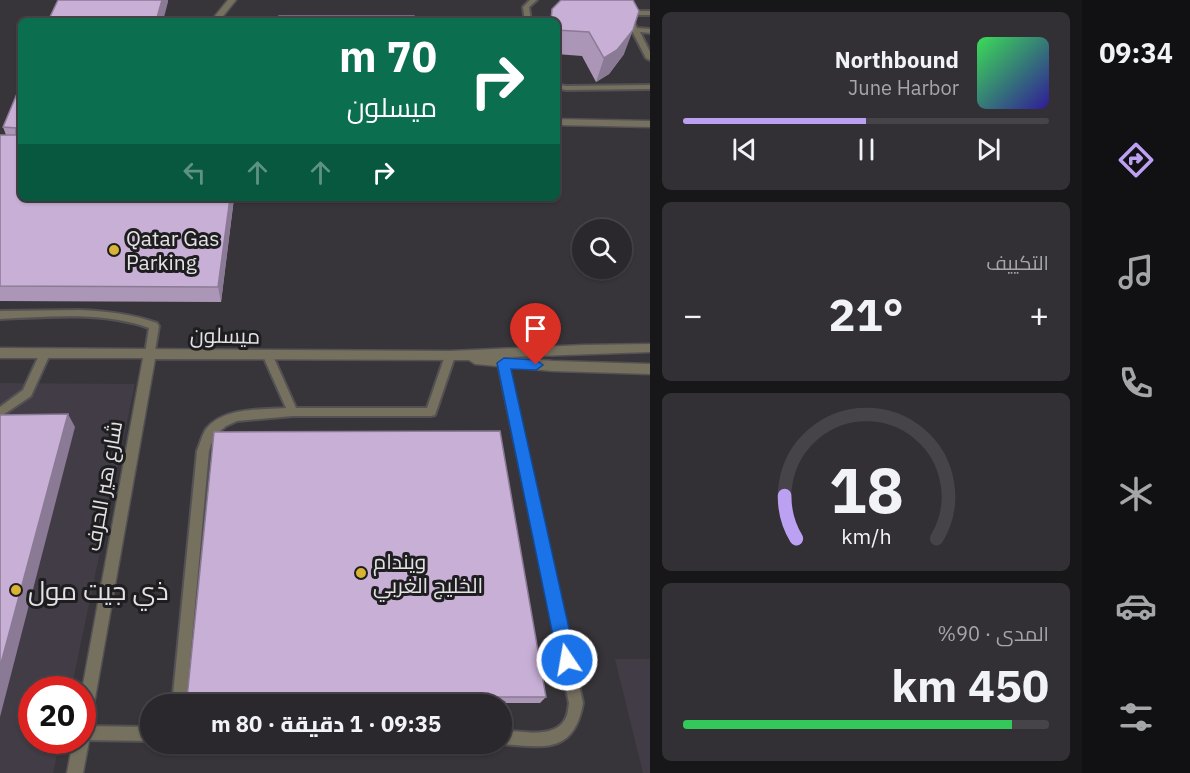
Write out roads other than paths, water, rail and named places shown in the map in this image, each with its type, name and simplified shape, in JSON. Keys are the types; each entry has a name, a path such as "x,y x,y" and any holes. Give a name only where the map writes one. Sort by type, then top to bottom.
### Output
{"street":[{"path":"217,18 232,0"},
{"path":"560,122 650,124"},
{"name":"ميسلون","path":"0,353 450,356 528,351 650,348"},
{"name":"شارع هير الحرف","path":"92,676 150,354"},
{"name":"ميسلون","path":"450,356 504,363 650,369"},
{"path":"75,773 79,754"}],"lane":[{"path":"528,18 526,7 534,0"},
{"path":"619,0 650,58"},
{"path":"627,13 650,13"},
{"path":"636,30 650,30"},
{"path":"560,88 650,87"},
{"path":"0,315 68,314 139,319 154,326 150,354"},
{"path":"0,413 27,393 45,354"},
{"path":"268,356 292,412"},
{"path":"180,694 203,452 210,433 222,423 236,417 292,412 431,412 450,356"},
{"path":"504,363 576,703 575,720 567,733 552,738 512,737"},
{"path":"96,732 140,734"}],"place":[{"name":"Qatar Gas Parking","path":"114,250"},
{"name":"ويندام الخليج الغربي","path":"361,573"},
{"name":"ذي جيت مول","path":"16,590"}]}
